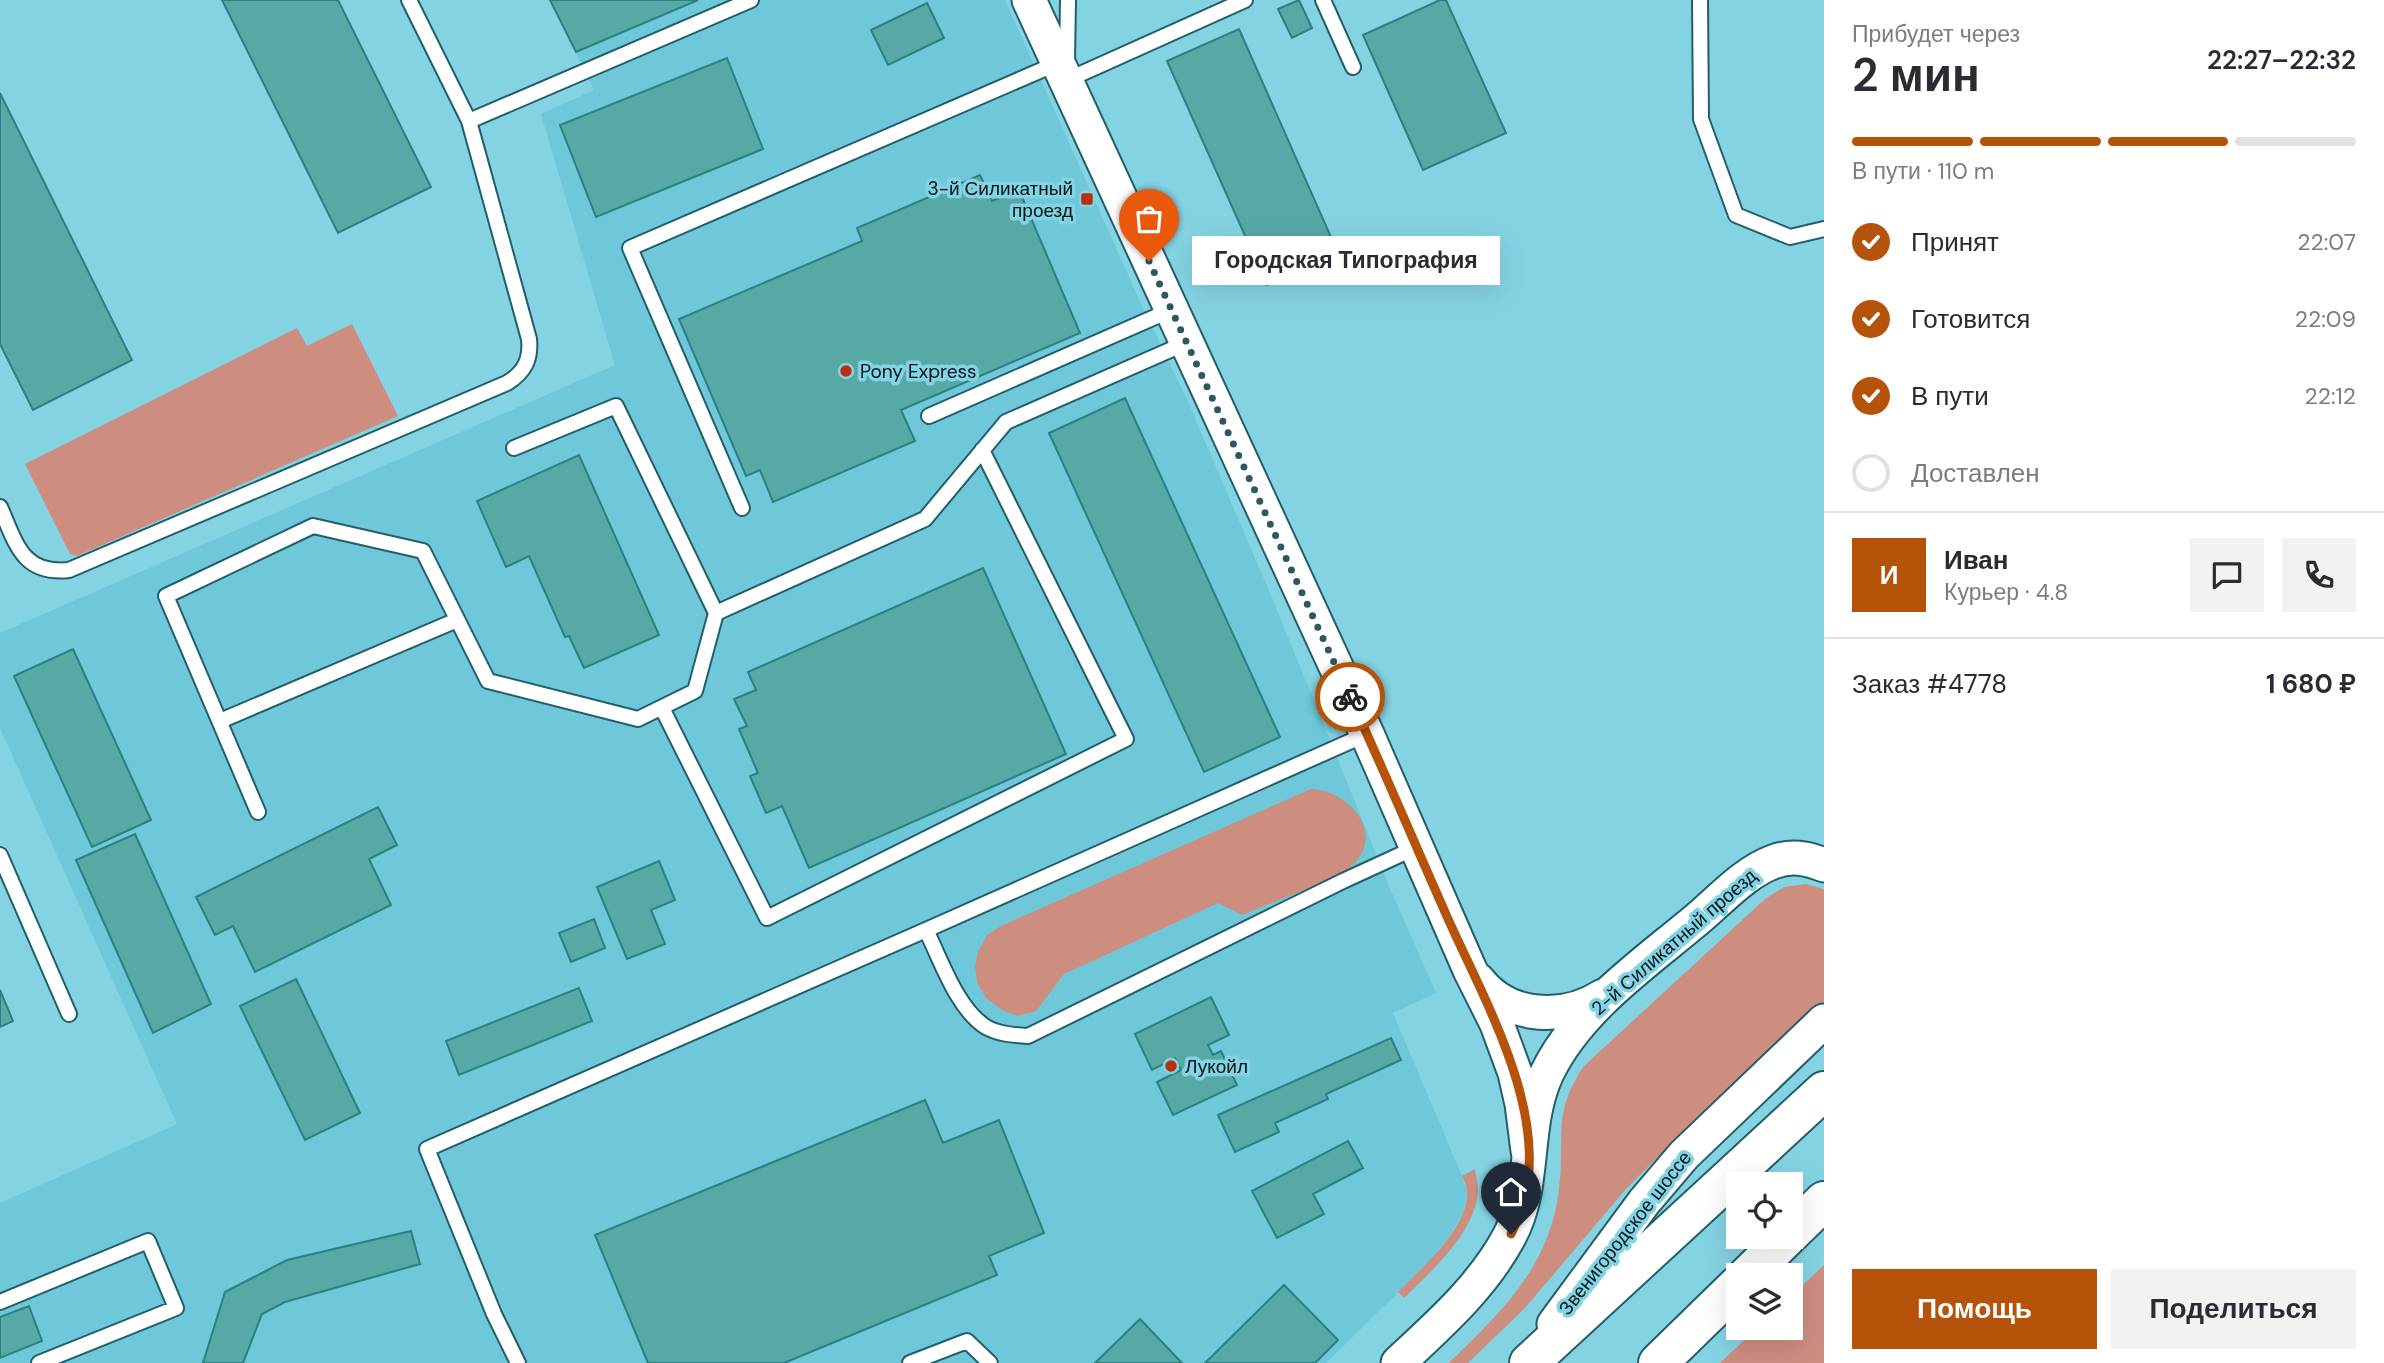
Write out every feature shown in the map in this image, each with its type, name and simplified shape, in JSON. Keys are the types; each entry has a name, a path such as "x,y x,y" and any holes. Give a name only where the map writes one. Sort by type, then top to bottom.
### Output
{"main road":[{"name":"Звенигородское шоссе","path":"1530,1363 1824,1091"},
{"path":"1803,1222 1824,1201"},
{"path":"1761,1263 1775,1249"},
{"path":"1658,1363 1726,1297"}],"street":[{"path":"1029,0 1367,734 1470,970 1494,996 1536,1014 1576,1008 1598,1000 1615,989"},
{"name":"2-й Силикатный проезд","path":"1398,1363 1464,1300 1490,1269 1511,1234 1523,1203 1536,1102 1558,1052 1572,1034 1615,989 1760,867 1808,855 1806,859 1824,865"},
{"name":"2-й Силикатный проезд","path":"1470,970 1503,1040 1522,1104 1528,1152"},
{"name":"Звенигородское шоссе","path":"1521,1363 1552,1326 1644,1202 1684,1155 1824,1021"}],"lane":[{"path":"0,507 20,551 27,560 44,569 69,570 517,377 528,362 529,339 469,121 409,0"},
{"path":"469,121 751,0"},
{"path":"1062,73 1068,0"},
{"path":"742,508 630,248 1245,0"},
{"path":"1323,0 1353,67"},
{"path":"1700,0 1701,118 1736,215 1790,237 1824,229"},
{"path":"929,416 1171,310"},
{"path":"716,612 925,519 1006,422 1186,342"},
{"path":"258,812 166,596 313,526 423,551 488,681 638,719 695,691 716,612 616,406 514,448"},
{"path":"662,708 767,918 1126,739 982,450"},
{"path":"220,721 457,620"},
{"path":"519,1363 494,1314 427,1149 1367,734"},
{"path":"926,930 972,1017 988,1028 1008,1035 1028,1036 1417,847"},
{"path":"0,855 69,1014"},
{"path":"0,1302 148,1241 176,1308 39,1363"},
{"path":"910,1363 967,1341 990,1363"}],"shaded area":[{"path":"550,0 1005,0 1185,395 1436,993 1393,1013 1462,1176 1467,1192 1463,1213 1449,1237 1427,1264 1326,1363 0,1363 0,1203 177,1124 0,728 0,633 615,365 541,114 594,90"},
{"path":"352,324 398,416 77,556 70,554 25,464 297,328 307,346"},
{"path":"1311,789 1322,790 1343,800 1360,817 1364,827 1366,838 1361,855 1352,866 1336,877 1242,915 1218,903 1064,974 1036,1011 1018,1016 1002,1010 986,998 977,982 975,967 978,952 987,935 1001,926"},
{"path":"1806,884 1824,889 1824,1003 1626,1189 1525,1308 1468,1363 1449,1363 1487,1325 1520,1286 1545,1243 1554,1218 1559,1190 1563,1113 1567,1098 1584,1066 1765,899 1784,887"},
{"path":"1475,1169 1478,1191 1475,1206 1461,1236 1404,1298 1398,1292 1442,1246 1460,1219 1466,1205 1467,1192 1462,1176"},
{"path":"1824,1265 1824,1363 1720,1363 1744,1340 1803,1340 1803,1285"}],"building":[{"path":"222,0 338,0 431,187 338,233"},
{"path":"550,0 698,0 576,52"},
{"path":"1299,0 1312,28 1292,38 1278,9"},
{"path":"1440,0 1446,0 1506,133 1423,170 1363,35"},
{"path":"927,3 944,38 888,65 871,30"},
{"path":"1239,29 1338,253 1267,285 1167,61"},
{"path":"727,58 763,149 596,217 560,125"},
{"path":"0,93 132,360 33,410 0,344"},
{"name":"Pony Express","path":"980,175 992,201 1019,190 1080,333 901,410 915,441 773,502 760,470 746,476 679,319 862,241 857,228"},
{"path":"1125,398 1280,737 1204,772 1049,433"},
{"path":"579,455 659,635 584,668 569,636 565,637 529,556 506,567 477,501"},
{"path":"983,568 1066,754 809,868 782,806 766,813 750,776 758,773 739,729 747,726 734,699 756,690 748,672"},
{"path":"73,649 151,820 92,847 14,676"},
{"path":"378,807 397,845 369,859 391,905 255,972 233,926 215,935 196,897"},
{"path":"135,834 211,1004 153,1033 76,860"},
{"path":"659,861 675,900 651,910 665,944 627,959 597,887"},
{"path":"594,919 605,948 571,962 559,933"},
{"path":"296,979 360,1113 305,1140 240,1006"},
{"path":"579,988 592,1021 459,1075 446,1041"},
{"path":"0,990 13,1021 0,1027"},
{"path":"1211,997 1229,1035 1208,1045 1213,1055 1221,1051 1237,1085 1173,1115 1157,1082 1181,1070 1175,1058 1152,1070 1135,1034"},
{"path":"1391,1038 1401,1060 1326,1094 1328,1099 1275,1123 1279,1132 1235,1152 1218,1115"},
{"path":"925,1100 943,1143 999,1120 1044,1233 989,1256 997,1275 784,1363 648,1363 595,1235"},
{"path":"1348,1141 1363,1168 1313,1194 1324,1214 1277,1238 1252,1191"},
{"path":"411,1231 420,1264 285,1302 262,1314 243,1363 203,1363 225,1292 287,1260"},
{"path":"1284,1285 1338,1340 1315,1363 1205,1363"},
{"path":"29,1306 42,1341 0,1358 0,1317"},
{"path":"1140,1319 1182,1363 1095,1363"}],"way so far":[{"path":"1149,261 1350,697"}],"place":[{"name":"3-й Силикатный проезд","path":"1087,199"},
{"name":"Городская Типография","path":"1149,261"},
{"name":"Pony Express","path":"846,371"},
{"name":"Лукойл","path":"1171,1066"}],"route":[{"path":"1350,697 1470,970 1487,1001 1515,1073 1528,1152 1523,1203 1511,1234"}]}
